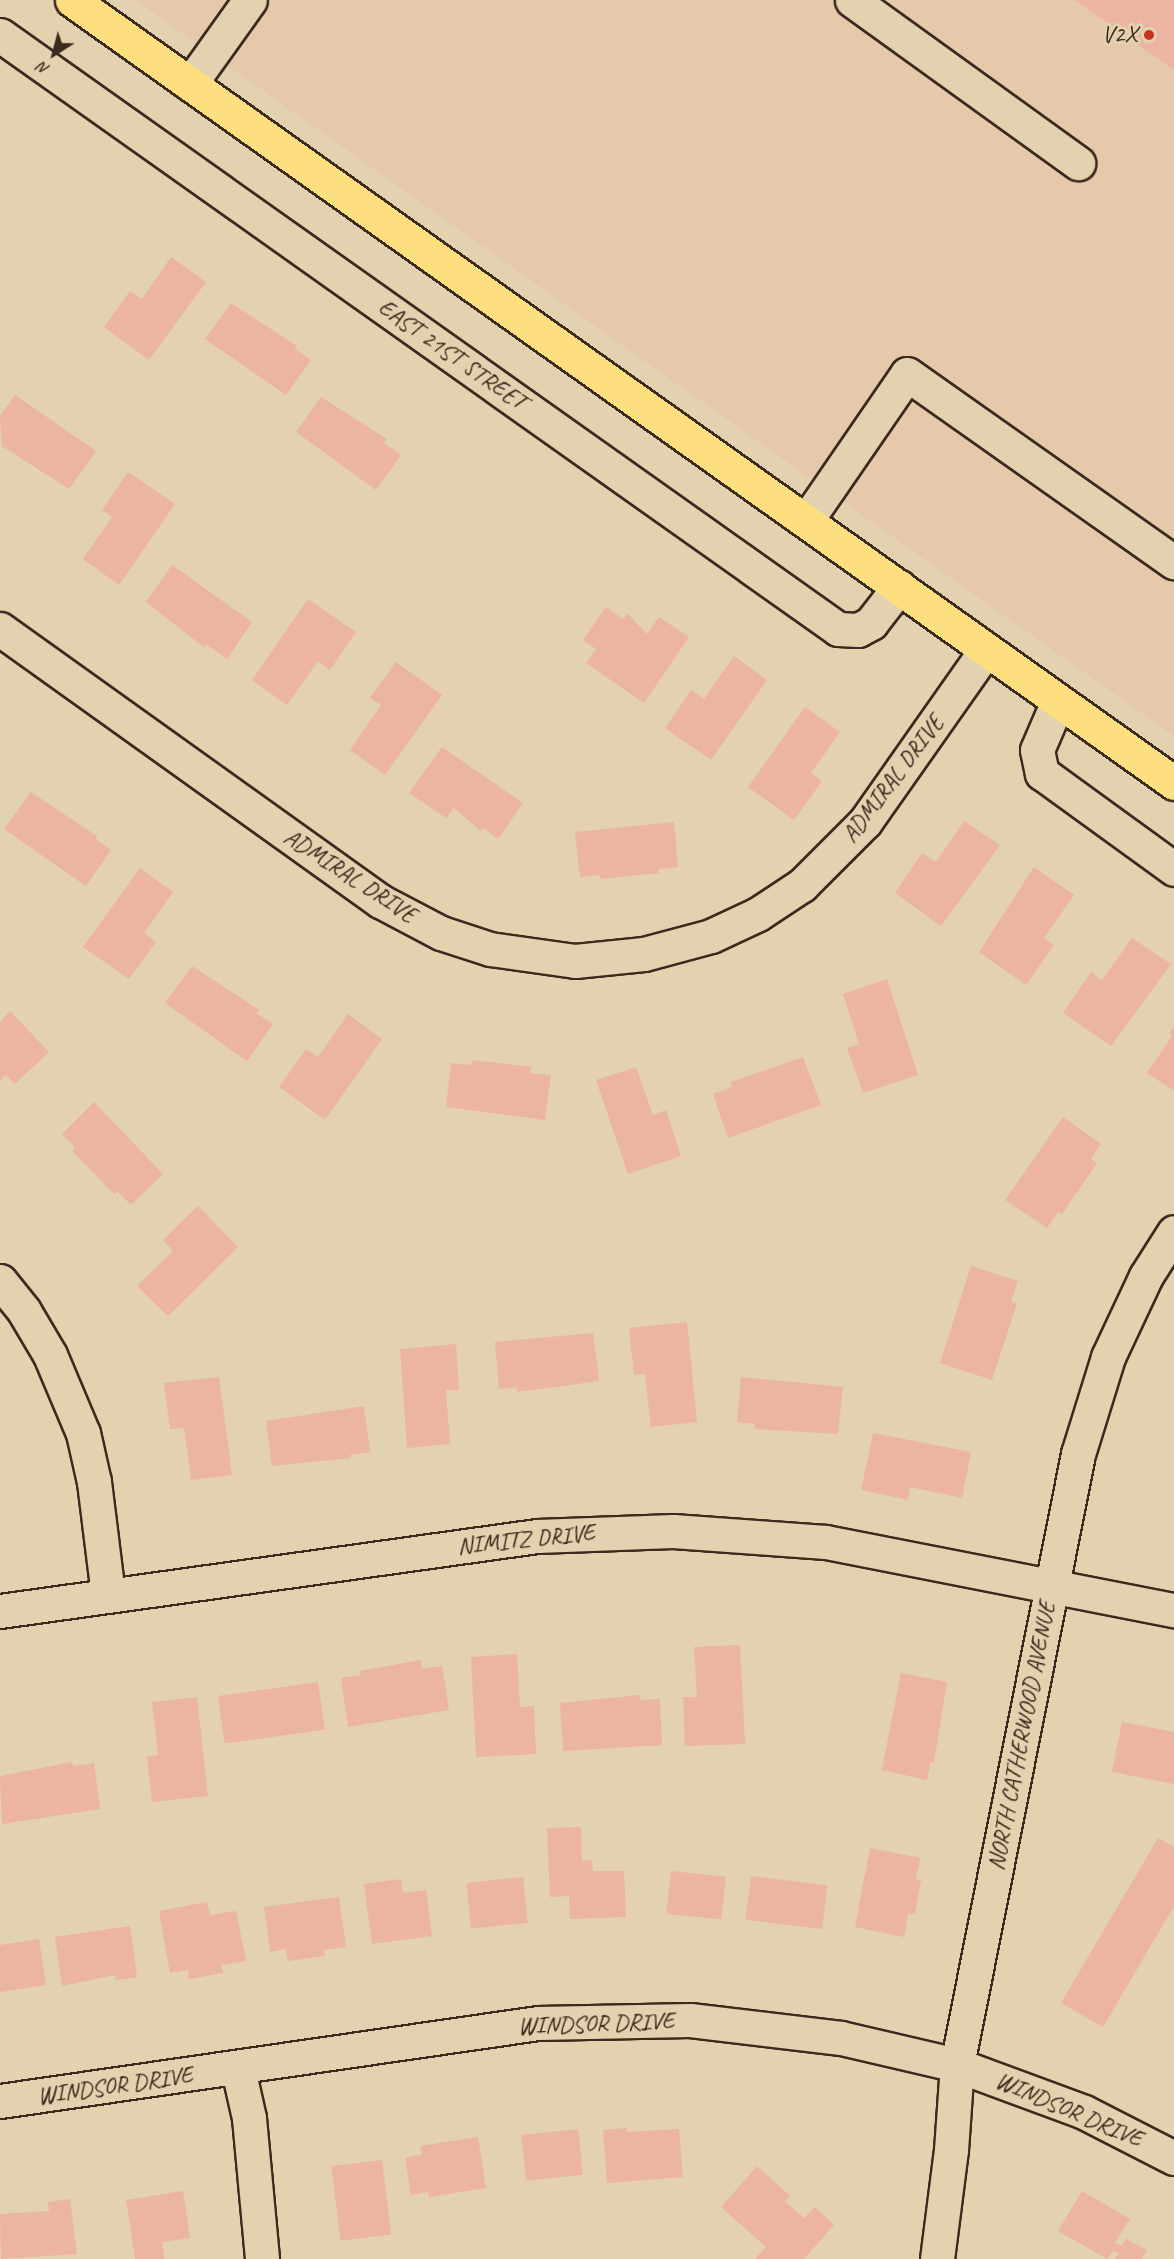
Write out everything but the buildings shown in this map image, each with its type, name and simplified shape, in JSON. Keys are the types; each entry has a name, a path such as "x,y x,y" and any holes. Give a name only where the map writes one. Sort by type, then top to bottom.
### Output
{"main road":[{"path":"72,0 1174,783"}],"street":[{"path":"190,84 250,0"},
{"path":"852,0 1078,163"},
{"name":"EAST 21ST STREET","path":"0,35 838,629 858,630 871,623 899,587"},
{"path":"806,521 907,374 1174,562"},
{"name":"ADMIRAL DRIVE","path":"0,629 380,902 441,933 479,946 523,957 575,961 644,954 711,936 758,914 802,885 865,822 986,650"},
{"path":"1058,701 1036,755 1042,773 1174,869"},
{"name":"NORTH CATHERWOOD AVENUE","path":"937,2259 951,2150 957,2065 1052,1586 1091,1406 1128,1311 1174,1232"},
{"path":"0,1281 24,1311 50,1355 83,1433 94,1482 108,1595"},
{"name":"NIMITZ DRIVE","path":"0,1611 537,1536 605,1531 730,1533 826,1542 1174,1610"},
{"name":"WINDSOR DRIVE","path":"0,2101 238,2069 487,2030 605,2019 757,2026 841,2038 957,2065 1084,2112 1174,2158"},
{"path":"238,2069 249,2118 262,2259"}],"shaded area":[{"path":"135,0 1174,0 1174,736"}],"place":[{"name":"V2X","path":"1149,35"}]}
